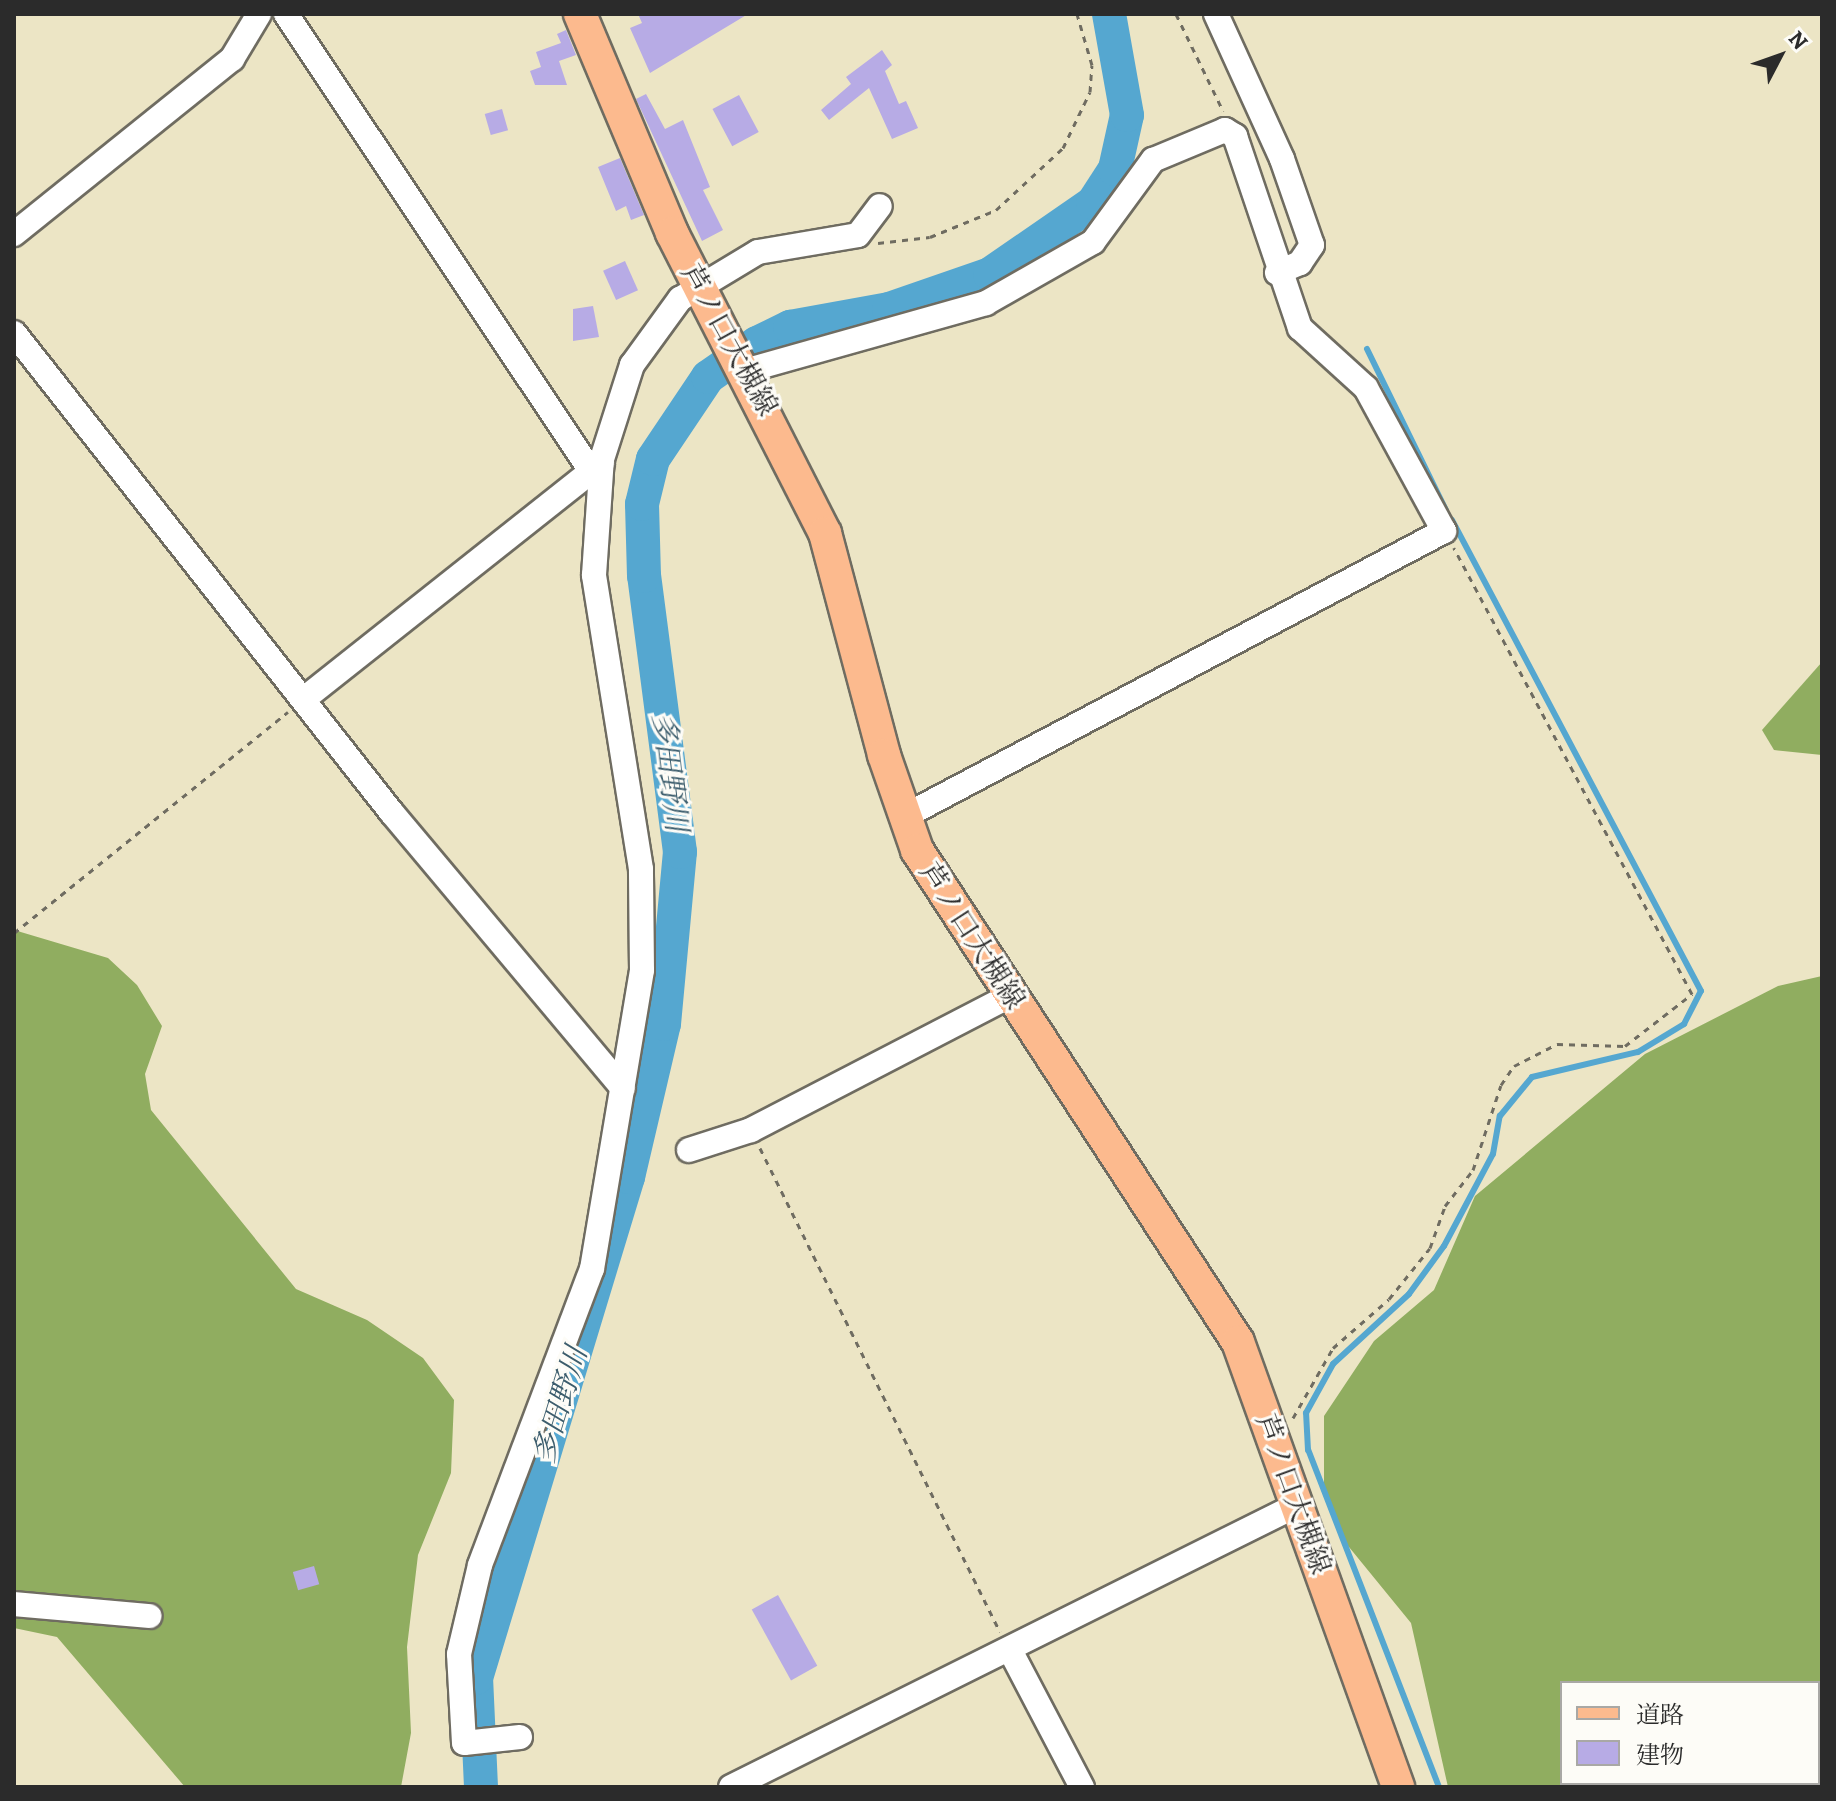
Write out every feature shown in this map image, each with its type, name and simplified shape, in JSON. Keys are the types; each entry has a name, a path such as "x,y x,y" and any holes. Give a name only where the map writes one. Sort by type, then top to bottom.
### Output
{"main road":[{"name":"芦ノ口大槻線","path":"580,14 698,284 748,370 825,533 905,816 930,876 1207,1286 1238,1342 1398,1787"}],"street":[{"path":"14,234 232,59 259,14"},
{"path":"286,14 596,467"},
{"path":"1216,14 1282,159 1312,245 1300,263 1277,273"},
{"path":"748,370 986,303 1093,242 1153,160 1215,131 1235,136 1277,273 1314,347 1378,404 1444,531 905,816"},
{"path":"520,1737 464,1743 459,1654 480,1565 592,1269 642,970 642,897 594,575 596,467 632,365 665,314 698,284 758,252 862,233 880,206"},
{"path":"14,333 546,1003 623,1088"},
{"path":"304,699 596,467"},
{"path":"689,1150 751,1130 1010,996"},
{"path":"731,1787 1011,1652 1297,1505"},
{"path":"14,1604 149,1616"},
{"path":"1011,1652 1082,1787"}],"path":[{"path":"862,233 876,243 930,237 996,210 1029,184 1063,148 1090,92 1092,65 1077,14"},
{"path":"1176,14 1235,136"},
{"path":"1273,1439 1333,1348 1389,1299 1430,1248 1445,1206 1473,1170 1501,1085 1514,1066 1557,1044 1625,1046 1692,994 1444,531"},
{"path":"14,933 304,699"},
{"path":"751,1130 1011,1652"}],"green space":[{"path":"1822,662 1822,755 1774,750 1762,730"},
{"path":"14,930 108,958 137,985 162,1026 145,1074 151,1110 296,1289 367,1320 423,1358 454,1400 451,1473 418,1555 407,1647 411,1733 401,1787 185,1787 57,1637 14,1628"},
{"path":"1822,976 1822,1787 1448,1787 1411,1623 1340,1536 1324,1497 1324,1416 1374,1341 1434,1290 1475,1196 1645,1054 1778,986"}],"building":[{"path":"638,14 748,14 650,73 630,28 642,23"},
{"path":"566,30 576,55 559,61 567,85 535,85 530,71 541,67 536,52 561,43 557,34"},
{"path":"882,50 892,65 885,71 899,104 906,101 918,128 892,139 869,88 829,120 821,110 851,84 846,77"},
{"path":"646,94 665,129 683,120 710,187 703,190 723,230 702,241 636,99"},
{"path":"739,95 759,132 732,146 713,109"},
{"path":"502,109 508,130 491,135 485,114"},
{"path":"620,158 644,215 631,220 626,206 616,211 598,167"},
{"path":"625,261 638,290 616,300 603,271"},
{"path":"593,306 599,337 573,341 573,309"},
{"path":"314,1566 319,1584 298,1590 293,1572"},
{"path":"778,1595 817,1666 791,1680 752,1610"}],"waterway":[{"name":"多田野川","path":"481,1787 476,1678 628,1177 664,1024 680,852 644,576 642,504 653,459 708,377 757,343 790,327 889,309 990,274 1093,203 1115,169 1127,115 1109,14"},
{"path":"1367,349 1446,510"},
{"path":"1439,1787 1308,1450 1306,1413 1333,1364 1409,1294 1444,1246 1493,1154 1500,1116 1532,1077 1638,1052 1684,1024 1701,991 1452,520"}]}
